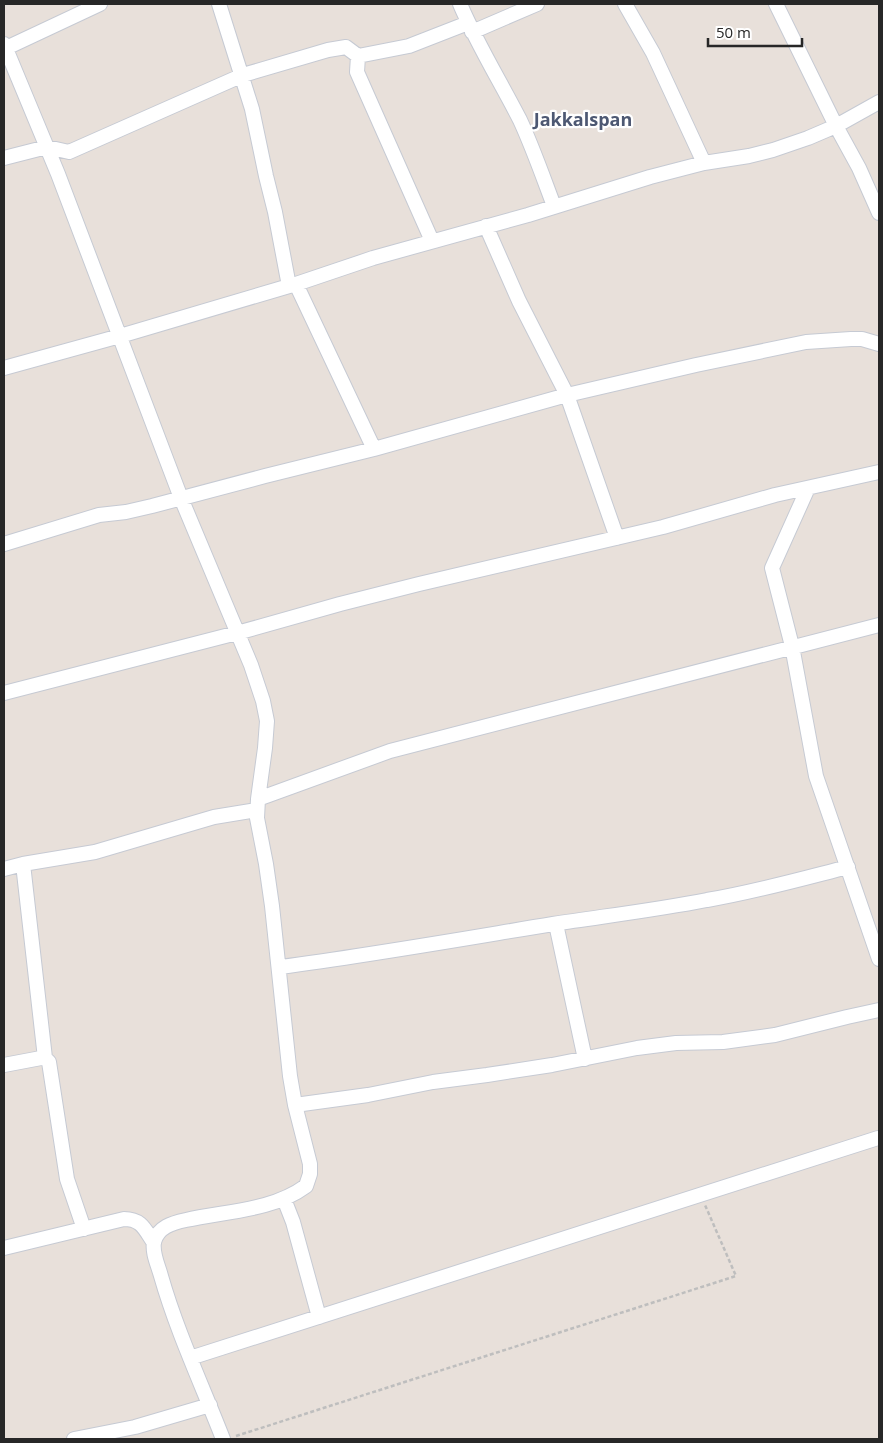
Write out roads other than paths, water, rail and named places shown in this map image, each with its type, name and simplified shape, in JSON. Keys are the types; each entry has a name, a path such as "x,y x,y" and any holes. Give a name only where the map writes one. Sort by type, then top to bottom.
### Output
{"street":[{"path":"100,4 4,47 47,147 181,498 258,684 263,701 267,722 266,748 258,804 259,832 266,864 280,967 286,1041 295,1105 310,1164 310,1174 306,1186 284,1198 267,1204 168,1225 158,1232 154,1244 154,1254 168,1299 190,1358 210,1405 229,1438"},
{"path":"219,4 243,75 252,109 292,285 374,449"},
{"path":"460,4 470,28 520,122 538,162 554,206"},
{"path":"4,158 47,147 69,152 243,75 328,50 346,47 358,56 409,46 470,28 537,4"},
{"path":"625,4 653,53 704,162"},
{"path":"776,4 836,126 859,168 879,213"},
{"path":"358,56 357,72 432,241"},
{"path":"4,368 120,336 292,285 373,258 650,177 704,162 748,156 773,150 836,126 879,102"},
{"path":"486,226 518,301 567,395 617,538"},
{"path":"4,544 80,520 138,510 374,449 567,395 696,365 806,342 851,339 879,344"},
{"path":"4,693 237,633 340,604 663,527 775,495 879,472"},
{"path":"808,488 772,568 792,646 816,776 879,959"},
{"path":"4,869 95,852 258,804 390,751 879,625"},
{"path":"23,864 45,1058 50,1064 67,1179 84,1229"},
{"path":"280,967 617,916 709,900 786,883 848,866"},
{"path":"556,924 585,1059"},
{"path":"295,1105 368,1095 433,1082 585,1059 614,1052 676,1043 722,1042 775,1035 879,1010"},
{"path":"4,1065 35,1058 45,1058"},
{"path":"190,1358 878,1138"},
{"path":"284,1198 296,1232 319,1317"},
{"path":"4,1248 124,1219 136,1220 145,1229 154,1244"},
{"path":"74,1439 135,1427 210,1405"}],"district":[{"name":"Jakkalspan","path":"583,120"}]}
